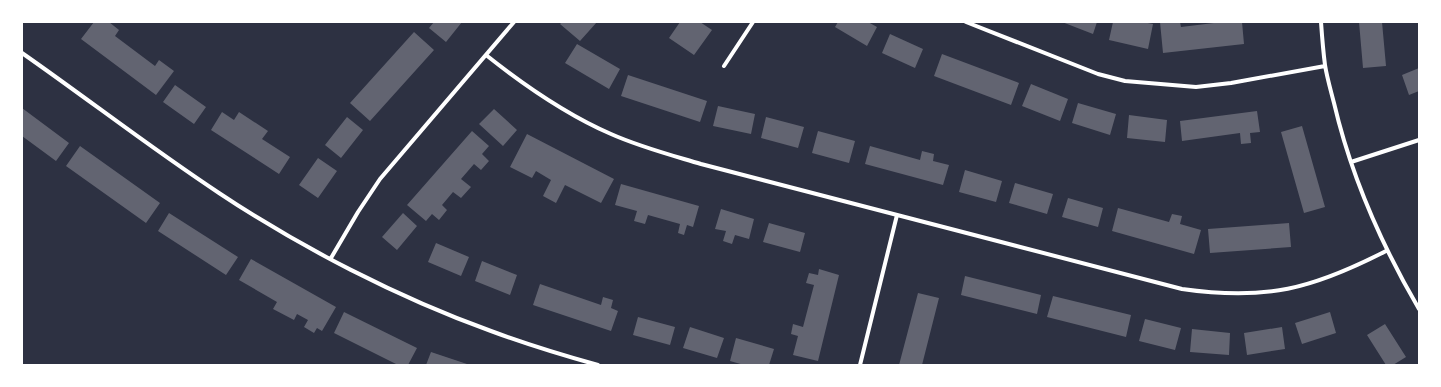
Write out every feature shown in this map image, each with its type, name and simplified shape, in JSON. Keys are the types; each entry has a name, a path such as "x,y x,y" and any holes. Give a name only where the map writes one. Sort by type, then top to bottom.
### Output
{"street":[{"path":"331,258 358,212 380,179 514,22"},
{"path":"724,66 753,22"},
{"path":"966,22 1098,74 1138,83 1203,86 1231,84 1325,66"},
{"path":"1321,22 1325,66 1338,122 1350,162 1386,251 1419,308"},
{"path":"22,53 220,194 281,231 379,284 489,331 598,365"},
{"path":"486,55 547,101 612,134 701,164 1182,289 1217,294 1278,291 1312,283 1346,271 1386,251"},
{"path":"1350,162 1419,140"},
{"path":"860,365 897,215"}],"building":[{"path":"94,22 109,22 119,30 115,36 155,66 159,60 174,71 156,95 81,39"},
{"path":"434,22 462,22 446,42 429,28"},
{"path":"562,22 597,22 580,41 560,24"},
{"path":"680,22 700,22 712,30 694,55 669,38"},
{"path":"838,22 868,22 877,27 867,46 835,27"},
{"path":"1062,22 1097,22 1093,34"},
{"path":"1113,22 1142,22 1153,24 1148,49 1109,40"},
{"path":"1160,22 1180,22 1181,27 1222,22 1242,22 1244,44 1163,53"},
{"path":"1359,22 1382,22 1386,66 1363,68"},
{"path":"414,32 434,50 370,121 350,103"},
{"path":"890,34 923,49 915,68 882,53"},
{"path":"577,44 620,69 609,89 565,63"},
{"path":"942,54 1019,83 1011,105 934,76"},
{"path":"1419,68 1419,91 1409,95 1402,75"},
{"path":"628,75 707,101 700,122 621,96"},
{"path":"1031,84 1068,99 1060,121 1022,106"},
{"path":"175,85 206,107 194,124 163,102"},
{"path":"1078,103 1116,114 1110,135 1072,123"},
{"path":"718,106 755,114 751,134 713,126"},
{"path":"22,108 69,143 56,161 22,136"},
{"path":"494,109 517,130 503,146 479,124"},
{"path":"1257,111 1260,132 1250,133 1251,143 1241,144 1240,133 1182,141 1180,121"},
{"path":"222,112 234,120 239,112 268,131 262,139 290,157 279,174 211,130"},
{"path":"1129,115 1167,120 1165,142 1127,138"},
{"path":"347,117 363,130 341,158 325,145"},
{"path":"766,117 804,127 798,148 761,138"},
{"path":"1302,126 1325,207 1304,213 1281,132"},
{"path":"472,131 489,146 482,154 489,161 481,170 474,164 461,179 471,187 461,198 453,192 442,205 447,210 439,220 432,214 426,221 407,205"},
{"path":"818,131 855,141 849,163 812,153"},
{"path":"527,134 614,179 601,203 565,185 556,203 543,196 551,180 536,171 532,178 510,167"},
{"path":"80,146 160,203 146,223 66,166"},
{"path":"870,146 920,160 922,151 934,154 933,161 949,165 943,185 865,164"},
{"path":"318,158 337,171 318,198 299,185"},
{"path":"965,170 1002,181 996,202 959,192"},
{"path":"1015,183 1053,194 1047,214 1009,203"},
{"path":"621,184 699,206 693,227 687,225 684,235 678,233 680,224 648,215 645,224 634,221 637,211 615,205"},
{"path":"1068,198 1103,208 1098,227 1062,217"},
{"path":"1118,208 1169,222 1172,214 1182,216 1180,224 1201,230 1194,254 1112,231"},
{"path":"721,209 754,219 749,239 735,235 732,244 723,241 726,231 715,229"},
{"path":"169,213 238,257 226,275 158,231"},
{"path":"403,213 417,226 397,250 382,237"},
{"path":"769,223 805,233 800,252 763,242"},
{"path":"1289,223 1291,247 1210,253 1208,229"},
{"path":"436,243 469,257 461,276 428,262"},
{"path":"251,259 336,307 322,331 317,328 314,333 304,327 308,320 297,314 294,320 273,309 277,302 239,280"},
{"path":"482,261 517,275 510,295 475,281"},
{"path":"819,269 839,275 818,361 793,355 798,336 791,334 793,324 803,327 814,285 806,283 809,273 818,275"},
{"path":"965,276 1041,295 1037,314 961,295"},
{"path":"540,284 601,305 603,297 613,300 611,308 618,311 611,331 533,305"},
{"path":"918,293 939,298 922,365 899,365"},
{"path":"1053,296 1131,315 1126,337 1047,317"},
{"path":"344,312 417,348 408,365 398,365 334,333"},
{"path":"1330,312 1336,333 1302,344 1295,323"},
{"path":"638,317 675,327 670,345 633,335"},
{"path":"1145,319 1181,328 1175,350 1139,341"},
{"path":"1385,324 1406,357 1393,365 1386,365 1367,335"},
{"path":"690,327 724,338 717,358 683,348"},
{"path":"1282,327 1285,349 1247,355 1244,333"},
{"path":"1192,329 1230,333 1229,355 1190,352"},
{"path":"736,338 774,349 769,365 744,365 730,361"},
{"path":"431,352 470,365 426,365"}]}
